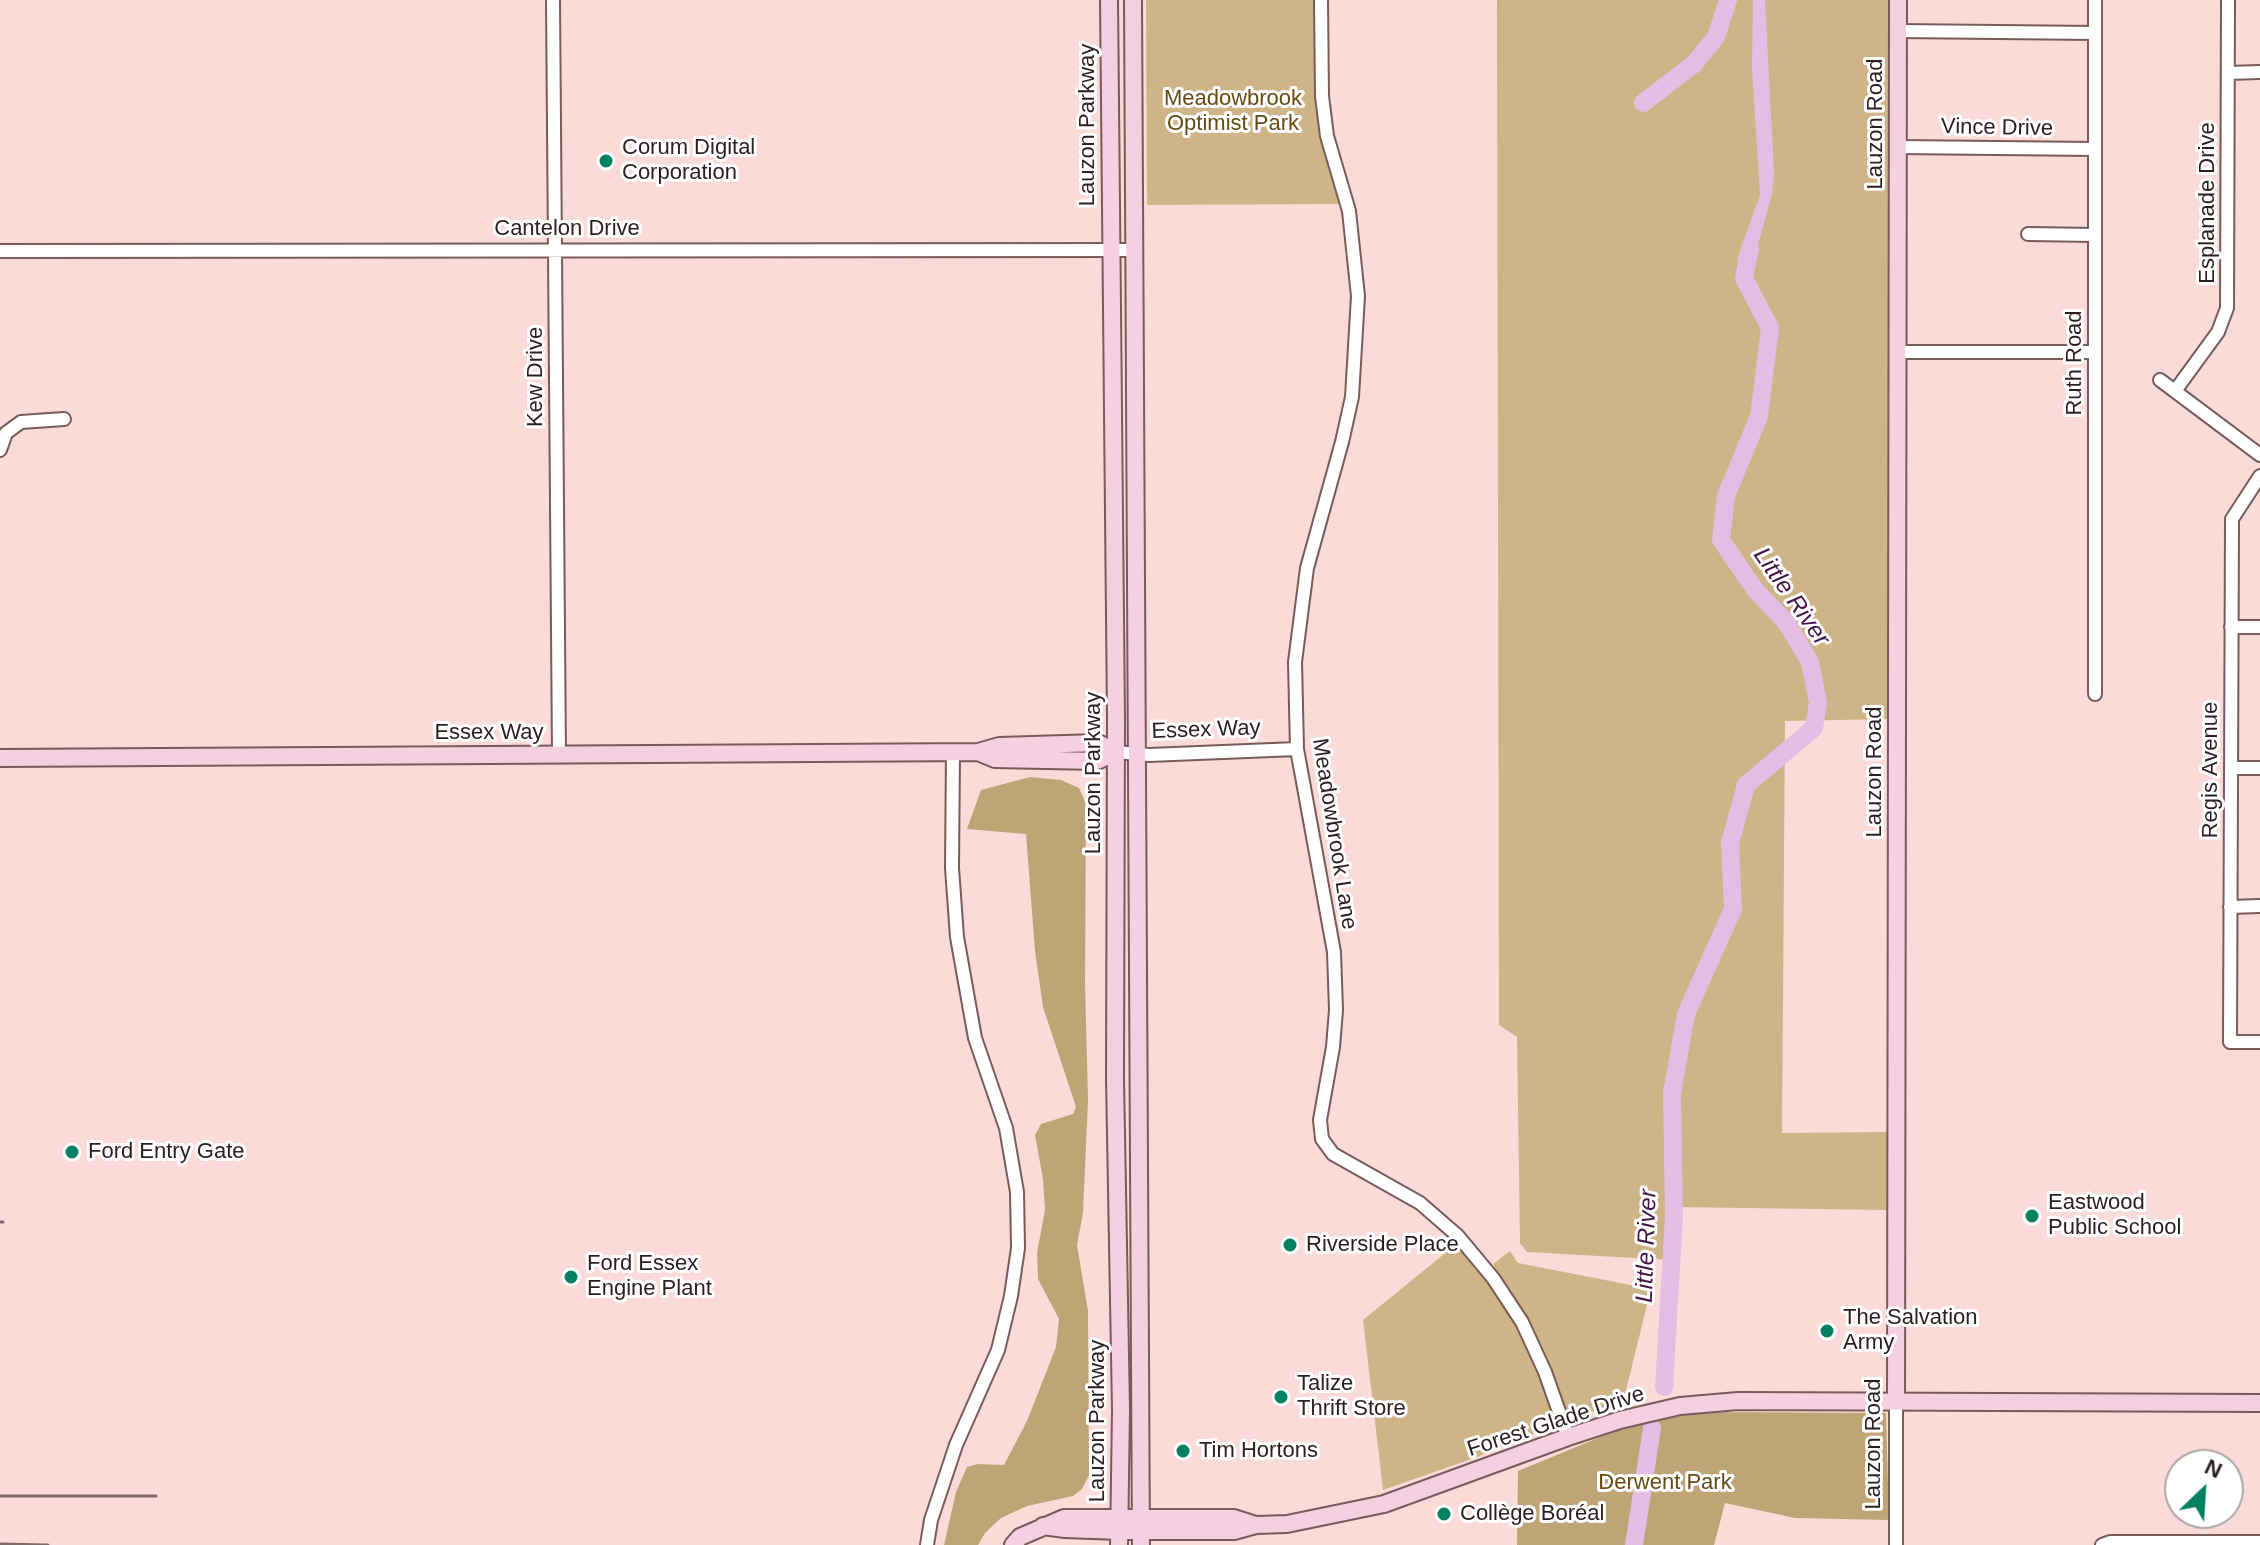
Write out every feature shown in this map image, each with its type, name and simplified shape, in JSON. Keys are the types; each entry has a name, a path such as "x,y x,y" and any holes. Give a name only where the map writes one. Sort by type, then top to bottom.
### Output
{"street":[{"name":"Kew Drive","path":"553,0 559,755"},
{"name":"Lauzon Parkway","path":"1109,0 1120,1531"},
{"name":"Lauzon Parkway","path":"1133,0 1141,1531"},
{"name":"Meadowbrook Lane","path":"1321,0 1322,96 1327,136 1349,211 1358,296 1352,397 1307,568 1295,662 1297,749 1334,952 1336,1010 1320,1120 1322,1139 1333,1154 1420,1203 1458,1236 1493,1278 1522,1322 1545,1372 1568,1437"},
{"name":"Lauzon Road","path":"1896,1545 1898,0"},
{"name":"Ruth Road","path":"2095,0 2095,694"},
{"name":"Esplanade Drive","path":"2175,391 2218,332 2227,308 2228,0"},
{"path":"1898,31 2095,33"},
{"path":"2228,73 2260,72"},
{"name":"Vince Drive","path":"1898,147 2095,149"},
{"path":"2028,234 2095,235"},
{"name":"Cantelon Drive","path":"0,251 1134,250"},
{"path":"1898,352 2095,352"},
{"path":"2160,380 2260,455"},
{"path":"0,450 6,433 21,422 64,419"},
{"name":"Regis Avenue","path":"2260,476 2232,519 2230,907 2230,1042 2260,1042"},
{"path":"2231,627 2260,627"},
{"name":"Essex Way","path":"0,758 978,752 999,746 1098,743 1116,752 1136,755 1297,749"},
{"path":"927,1545 931,1520 956,1445 998,1350 1018,1248 1017,1192 1006,1128 975,1038 957,937 952,868 953,752"},
{"path":"2231,768 2260,768"},
{"path":"2230,907 2260,906"},
{"name":"Forest Glade Drive","path":"1141,1531 1234,1531 1256,1525 1287,1524 1384,1504 1568,1437 1620,1420 1680,1406 1738,1401 2260,1403"},
{"path":"1013,1545 1020,1537 1064,1518 1120,1531 1141,1531"},
{"name":"Forest Glade Drive","path":"1141,1531 1234,1518 1256,1525"},
{"path":"1162,1545 1180,1531"},
{"path":"2102,1545 2110,1542 2260,1542"}],"green space":[{"name":"Meadowbrook Optimist Park","path":"1146,0 1317,0 1322,132 1339,204 1147,205"},
{"path":"1497,0 1891,0 1888,719 1785,721 1782,1133 1888,1132 1887,1210 1675,1207 1671,1260 1527,1252 1520,1243 1517,1037 1499,1025"},
{"path":"1030,777 1061,780 1079,788 1086,804 1088,1100 1083,1213 1077,1245 1088,1311 1089,1475 1082,1489 1073,1496 1027,1506 1001,1518 985,1533 978,1545 944,1545 956,1492 967,1467 978,1464 1004,1465 1027,1421 1056,1347 1059,1319 1038,1279 1037,1253 1045,1210 1035,1135 1041,1124 1073,1114 1076,1107 1043,1007 1035,951 1026,834 967,829 981,790"},
{"path":"1449,1250 1465,1253 1508,1312 1529,1352 1554,1417 1552,1426 1477,1457 1383,1490 1363,1320"},
{"path":"1510,1251 1518,1263 1651,1289 1626,1390 1634,1399 1578,1416 1568,1414 1544,1354 1493,1264"},
{"name":"Derwent Park","path":"1703,1412 1886,1413 1889,1520 1795,1518 1725,1503 1714,1545 1517,1545 1518,1471 1610,1433"}],"shaded area":[{"path":"1753,0 1765,0 1774,173 1772,194 1751,270 1737,269 1738,256 1760,195 1752,69"}],"waterway":[{"name":"Little River","path":"1643,103 1694,64 1716,37 1728,0"},
{"name":"Little River","path":"1664,1387 1674,1216 1672,1093 1686,1014 1733,909 1730,843 1746,785 1814,728 1818,703 1810,662 1786,622 1756,591 1721,540 1726,496 1759,416 1770,328 1744,278 1750,248"},
{"name":"Little River","path":"1634,1545 1652,1428"}],"railway":[{"path":"0,1496 156,1496"},
{"path":"0,1544 48,1545"}],"place":[{"name":"Corum Digital Corporation","path":"606,161"},
{"name":"Ford Entry Gate","path":"72,1152"},
{"name":"Eastwood Public School","path":"2032,1216"},
{"name":"Riverside Place","path":"1290,1245"},
{"name":"Ford Essex Engine Plant","path":"571,1277"},
{"name":"The Salvation Army","path":"1827,1331"},
{"name":"Talize Thrift Store","path":"1281,1397"},
{"name":"Tim Hortons","path":"1183,1451"},
{"name":"Collège Boréal","path":"1444,1514"}]}
